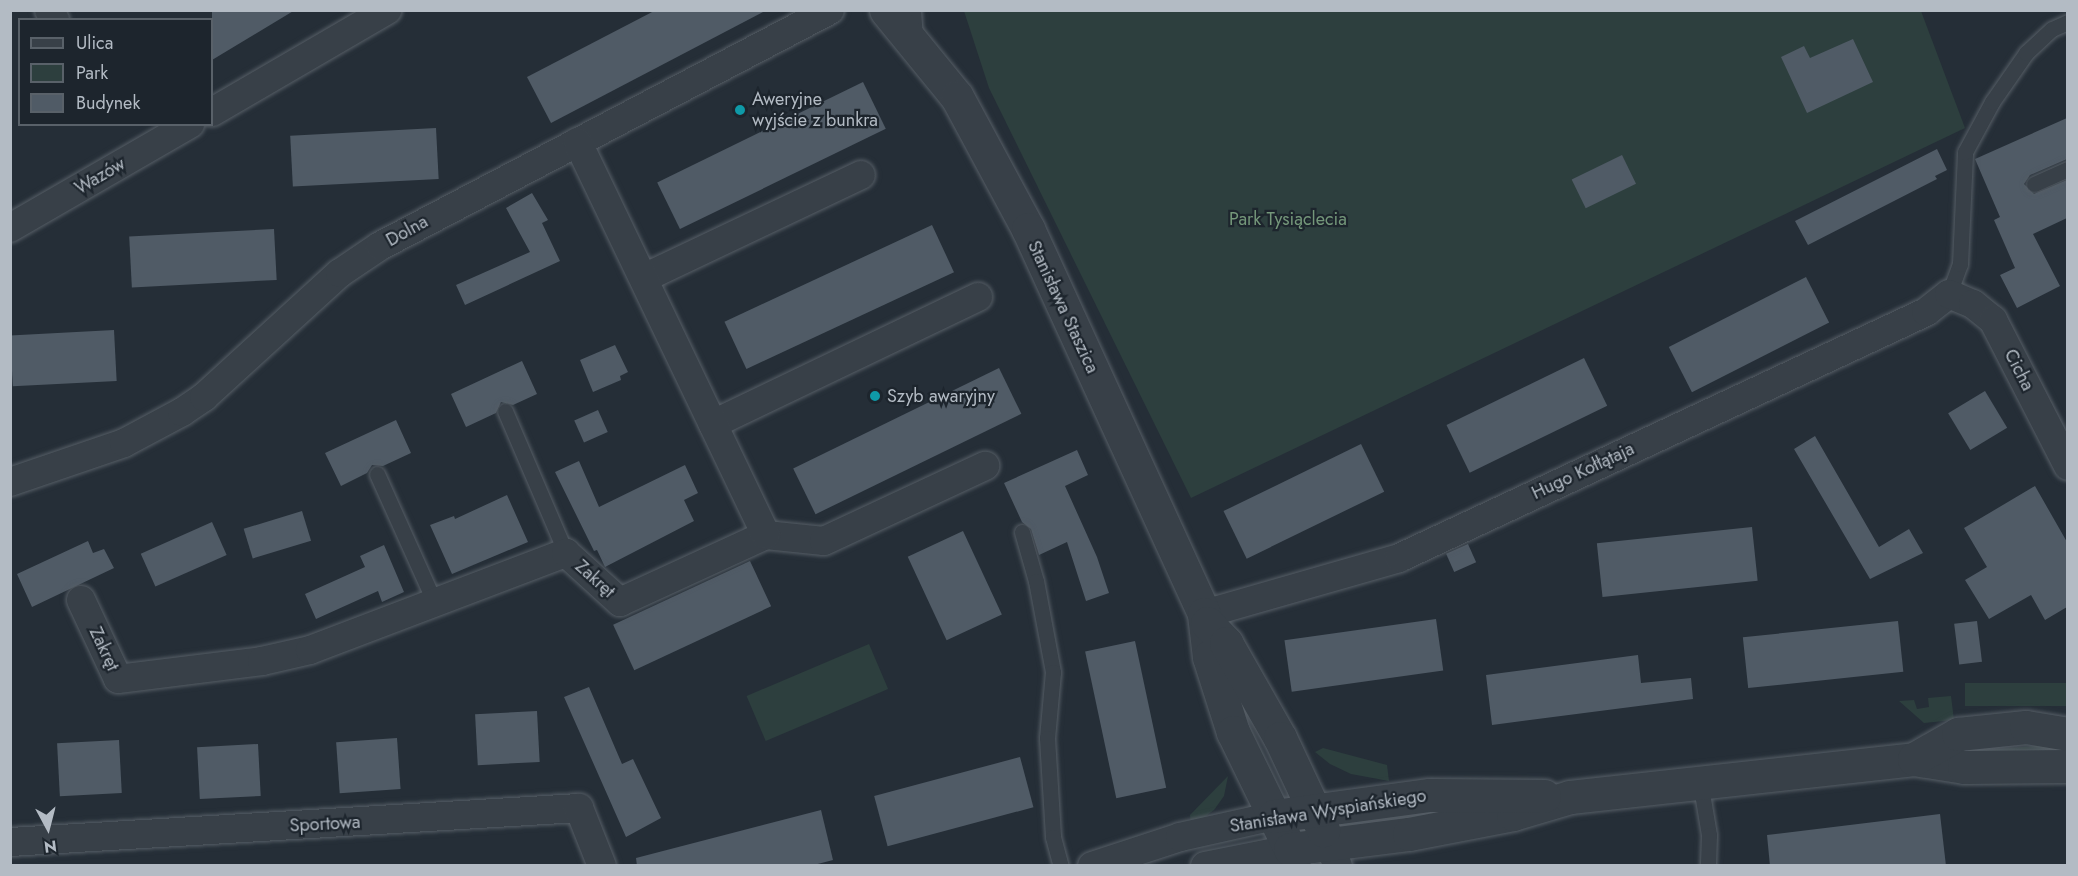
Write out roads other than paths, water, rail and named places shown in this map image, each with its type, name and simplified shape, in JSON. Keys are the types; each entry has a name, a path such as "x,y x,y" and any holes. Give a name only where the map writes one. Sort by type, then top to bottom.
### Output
{"street":[{"path":"213,111 387,10"},
{"name":"Dolna","path":"10,482 124,443 182,412 204,397 340,273 448,208 830,10"},
{"name":"Stanisława Staszica","path":"886,10 914,26 995,161 1205,619 1226,643 1280,738 1334,855"},
{"name":"Wazów","path":"10,228 187,126"},
{"path":"578,142 766,535 824,541 985,466"},
{"path":"644,278 861,175"},
{"name":"Cicha","path":"1949,294 1973,304 1993,320 2067,466"},
{"name":"Hugo Kołłątaja","path":"1205,619 1399,558 1926,312 1949,294"},
{"path":"713,424 978,297"},
{"name":"Zakręt","path":"81,600 118,679 262,661 310,650 566,553 620,602 766,535"},
{"name":"Stanisława Staszica","path":"1205,619 1209,657 1233,732 1293,857"},
{"path":"2025,727 2067,714"},
{"name":"Stanisława Wyspiańskiego","path":"1914,759 1958,734 2025,727 2067,734"},
{"name":"Stanisława Wyspiańskiego","path":"1205,866 1334,855 1513,814 1570,797 1700,781 1914,759 1964,767 2067,766"},
{"path":"2031,765 2055,785 2067,789"},
{"name":"Stanisława Wyspiańskiego","path":"1092,866 1180,837 1274,816 1430,795 1500,793 1570,797"},
{"name":"Sportowa","path":"10,842 579,808 602,866"}],"lane":[{"path":"1949,294 1960,264 1965,152 1992,102 2026,53 2052,29 2067,22"},
{"path":"2034,184 2067,169"},
{"path":"505,411 566,553"},
{"path":"377,474 435,603"},
{"path":"1022,532 1036,581 1053,672 1047,738 1053,837 1061,866"},
{"path":"1700,781 1709,835 1708,866"}],"place":[{"name":"Aweryjne wyjście z bunkra","path":"740,110"},
{"name":"Szyb awaryjny","path":"875,396"}],"park label":[{"name":"Park Tysiąclecia","path":"1288,219"}]}
